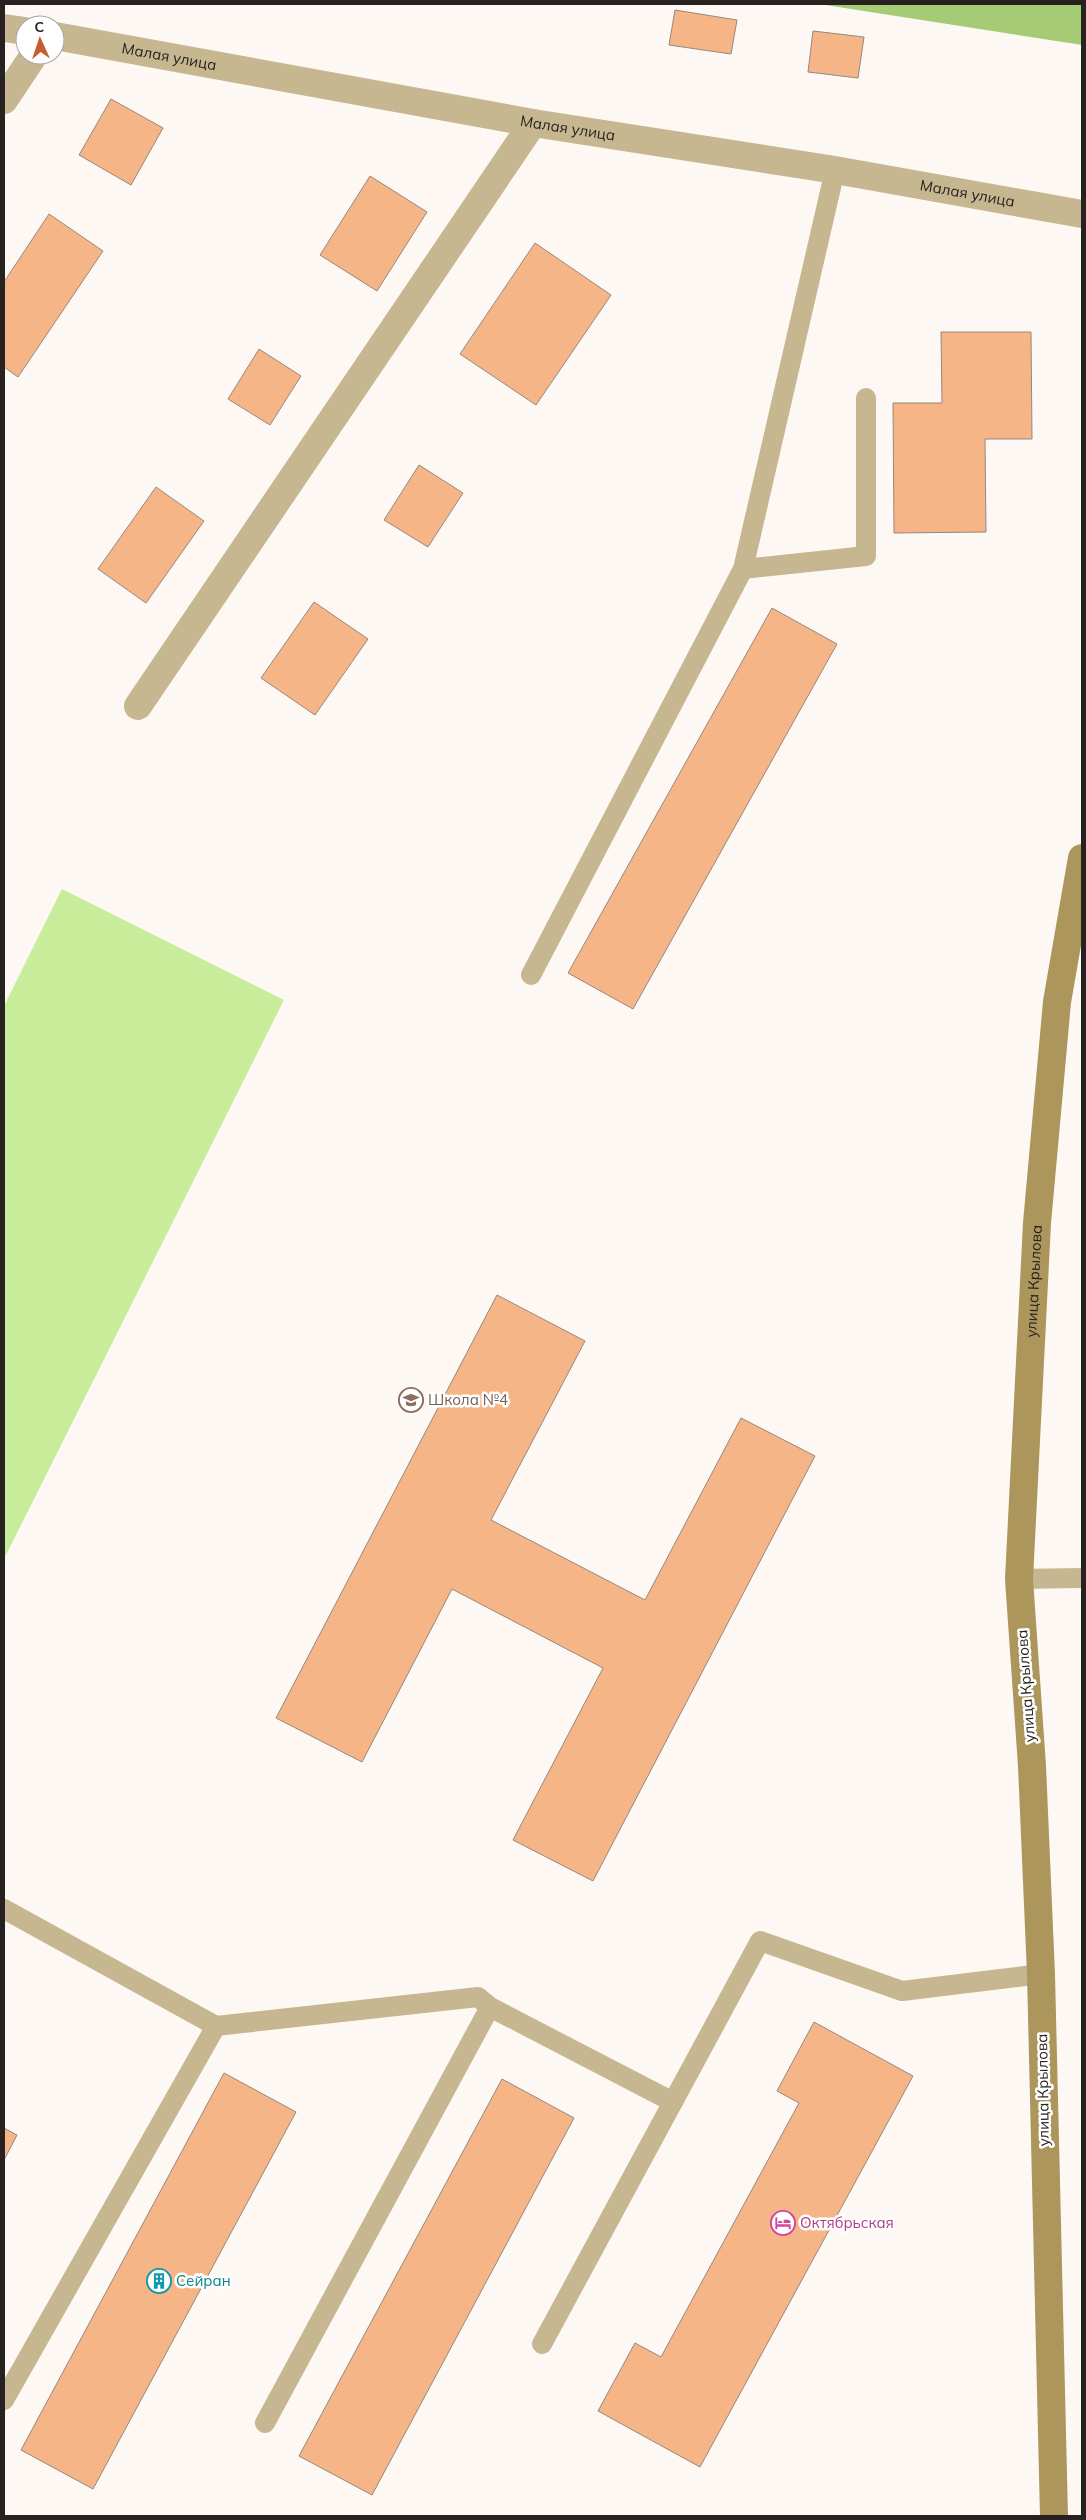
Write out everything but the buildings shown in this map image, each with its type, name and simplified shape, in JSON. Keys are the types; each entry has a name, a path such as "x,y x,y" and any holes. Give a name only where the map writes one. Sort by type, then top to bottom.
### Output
{"main road":[{"name":"улица Крылова","path":"1054,2516 1041,1974 1032,1766 1019,1579 1037,1224 1057,1002 1082,858"}],"street":[{"name":"Малая улица","path":"65,38 533,123 835,170 1082,214"},
{"path":"4,100 27,65"},
{"path":"138,706 533,123"}],"lane":[{"path":"531,975 743,569 835,170"},
{"path":"743,569 866,556 866,398"},
{"path":"1019,1579 1082,1578"},
{"path":"4,1910 216,2026 478,1997 490,2007 674,2102"},
{"path":"542,2344 760,1941 902,1991 1041,1974"},
{"path":"265,2423 490,2007"},
{"path":"4,2400 216,2026"}],"green space":[{"path":"819,4 1082,4 1082,45"},
{"path":"62,889 284,1000 4,1559 4,1006"}],"place":[{"name":"Школа №4","path":"411,1400"},
{"name":"Октябрьская","path":"783,2223"},
{"name":"Сейран","path":"159,2281"}]}
